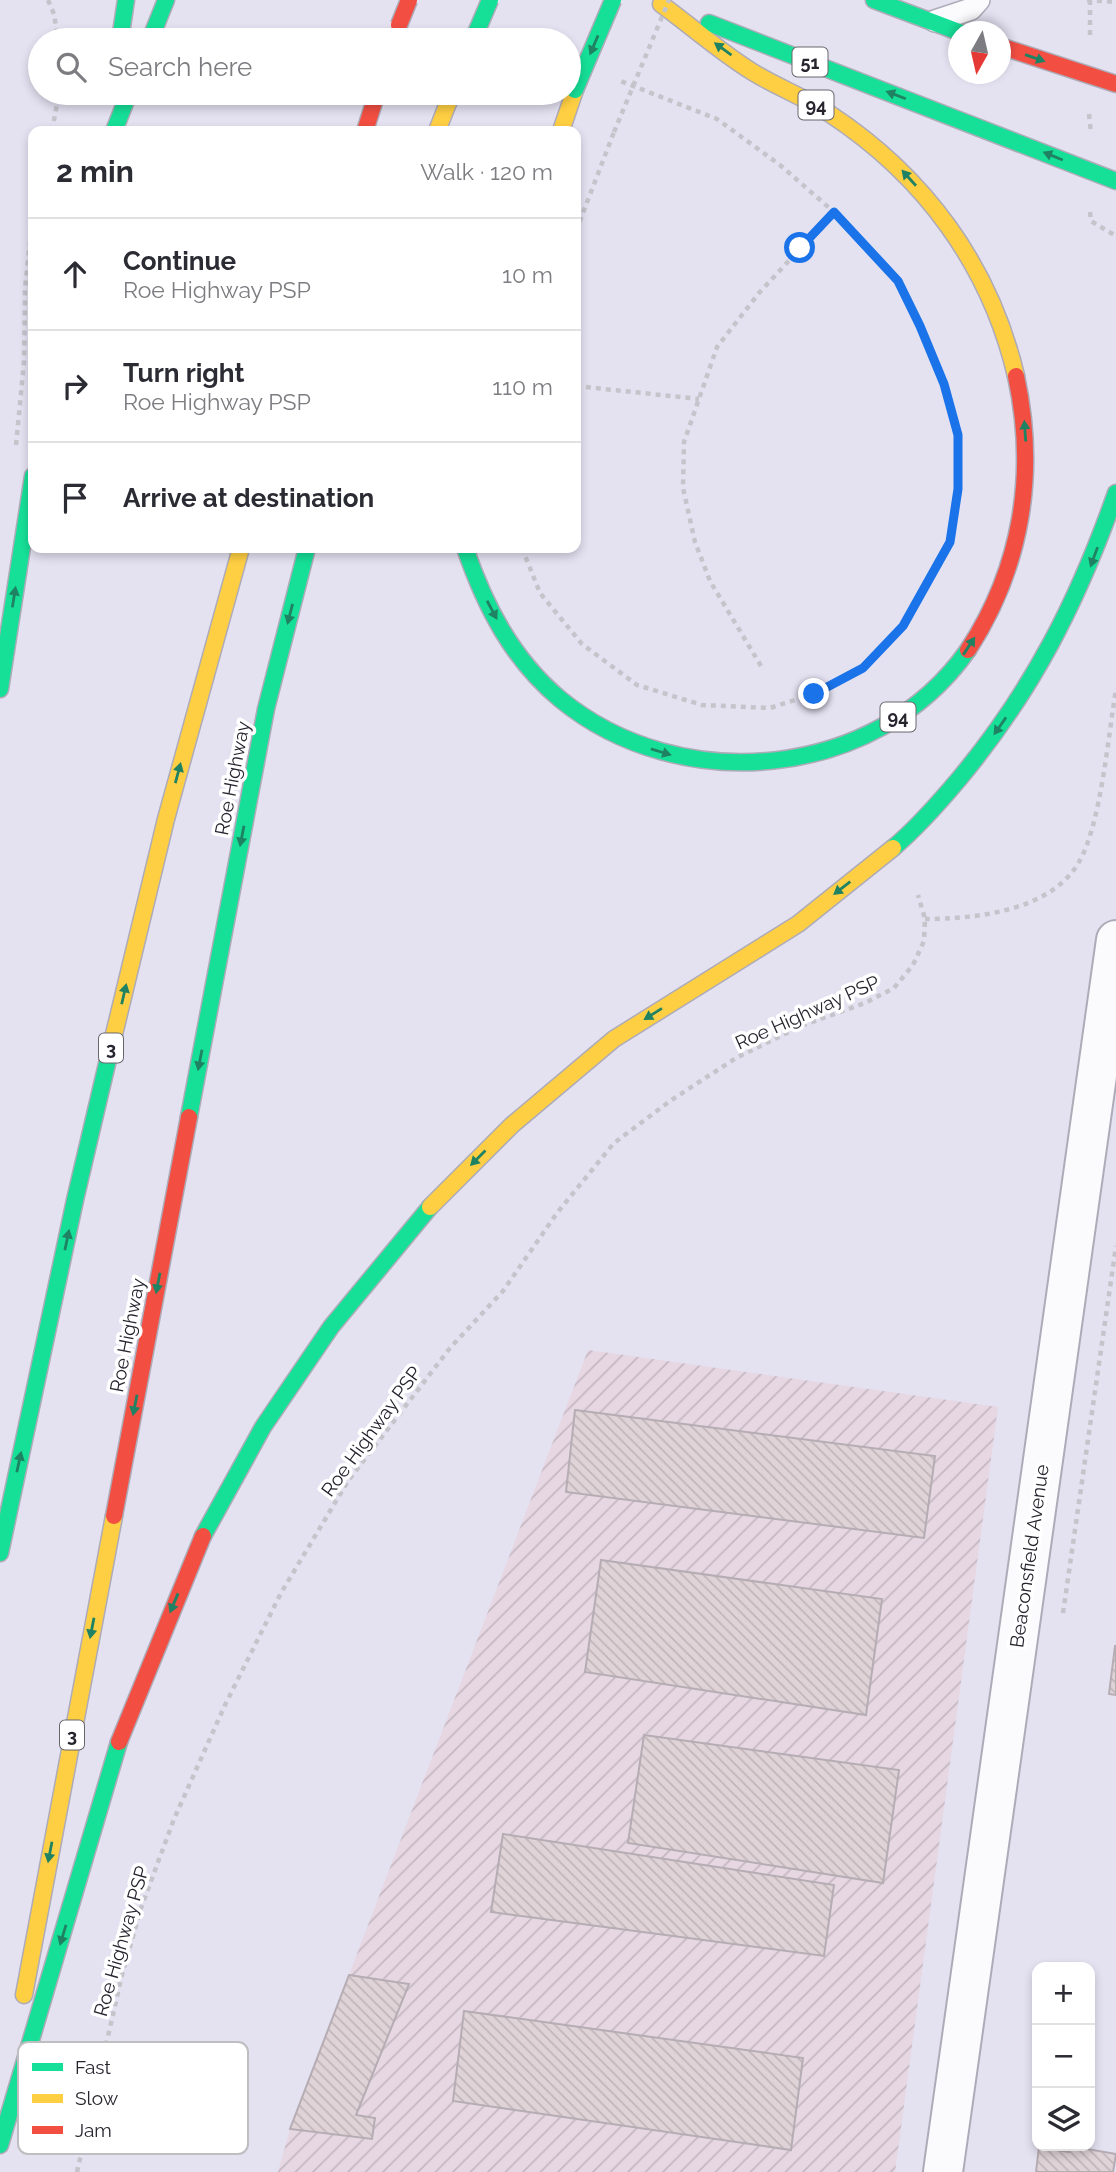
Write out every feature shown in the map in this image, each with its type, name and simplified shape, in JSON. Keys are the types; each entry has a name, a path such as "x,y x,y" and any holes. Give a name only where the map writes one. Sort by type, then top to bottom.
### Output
{"highway":[{"path":"122,28 126,0"},
{"path":"155,28 166,0"},
{"path":"398,28 409,0"},
{"path":"478,28 490,0"},
{"path":"581,76 613,0"},
{"path":"874,0 948,28"},
{"name":"51","path":"659,1 1116,181"},
{"name":"94","path":"467,553 476,579 515,652 550,690 590,720 631,743 677,757 723,764 759,765 799,760 868,736 898,717 953,670 995,601 1009,568 1021,530 1025,497 1025,422 1009,349 978,268 953,230 894,162 857,131 805,98 762,78 659,1"},
{"path":"1011,50 1116,84"},
{"path":"1069,70 1088,94"},
{"path":"113,126 115,105"},
{"path":"115,126 124,105"},
{"path":"367,126 373,105"},
{"path":"439,126 447,105"},
{"path":"563,126 570,105"},
{"path":"30,2042 124,1726 201,1541 263,1427 331,1327 412,1227 512,1125 614,1039 797,924 919,827 985,748 1039,670 1090,567 1116,493"},
{"path":"0,689 28,508"},
{"name":"3","path":"0,1553 75,1200 162,833 240,553"},
{"name":"Roe Highway","path":"0,2133 34,1936 266,709 306,553"},
{"path":"0,2145 18,2084"}],"street":[{"name":"Beaconsfield Avenue","path":"943,2172 1116,940"}],"lane":[{"path":"932,22 971,9 979,0"}],"path":[{"path":"48,0 56,28"},
{"path":"1088,74 1088,0 1116,2"},
{"path":"581,218 659,1"},
{"path":"524,553 540,593 582,644 637,685 702,705 770,708 814,694 863,668 903,626 950,542 958,489 958,435 944,384 898,281 834,212 780,165 717,119 605,75"},
{"path":"1088,94 1091,221 1116,236"},
{"path":"53,126 57,105"},
{"path":"761,666 710,581 695,542 682,488 684,442 717,346 759,293 834,212"},
{"path":"16,448 24,362 28,261"},
{"path":"581,387 699,399"},
{"path":"925,919 955,919 1005,909 1047,895 1078,864 1091,837 1116,690"},
{"name":"Roe Highway PSP","path":"107,2042 141,1908 174,1819 225,1705 281,1593 348,1482 450,1348 503,1291 557,1213 614,1143 670,1101 736,1058 801,1026 865,1003 894,988 913,965 924,941 925,919 918,895"},
{"name":"Roe Highway PSP","path":"77,2172 81,2154"}],"shaded area":[{"path":"588,1350 998,1407 895,2172 278,2172 290,2129"}],"building":[{"path":"575,1410 935,1456 924,1538 566,1492"},
{"path":"601,1560 882,1599 866,1715 585,1672"},
{"path":"1116,1646 1116,1695 1109,1694"},
{"path":"644,1735 899,1770 883,1883 628,1843"},
{"path":"503,1834 834,1885 824,1956 491,1912"},
{"path":"349,1975 409,1984 356,2115 375,2118 372,2139 290,2129"},
{"path":"464,2011 803,2058 791,2150 453,2101"},
{"path":"1095,2150 1116,2154 1113,2172 1036,2172 1039,2151"}],"traffic: fast":[{"path":"122,28 126,0"},
{"path":"155,28 166,0"},
{"path":"478,28 490,0"},
{"path":"581,76 613,0"},
{"path":"874,0 948,28"},
{"path":"709,23 1116,181"},
{"path":"116,126 124,105"},
{"path":"893,848 928,815 959,779 1031,678 1086,571 1116,493"},
{"path":"0,689 28,508"},
{"path":"189,1117 266,709 306,553"},
{"path":"467,553 491,611 502,630 514,649 543,683 560,699 608,731 662,751 718,761 775,760 831,749 883,726 929,693 968,650"},
{"path":"0,1553 75,1200 110,1051"},
{"path":"203,1536 263,1427 331,1327 430,1207"},
{"path":"30,2042 119,1742"},
{"path":"0,2145 18,2084"}],"traffic: slow":[{"path":"661,4 739,63 830,114 895,165 923,195 971,261 1004,335 1016,376"},
{"path":"439,126 447,105"},
{"path":"563,126 570,105"},
{"path":"110,1051 166,819 240,553"},
{"path":"430,1207 512,1125 614,1039 798,924 893,848"},
{"path":"24,1995 114,1516"}],"traffic: jam":[{"path":"399,25 409,0"},
{"path":"1011,50 1116,84"},
{"path":"367,126 373,105"},
{"path":"968,650 1001,586 1020,518 1025,448 1016,376"},
{"path":"114,1516 189,1117"},
{"path":"119,1742 203,1536"}],"route":[{"path":"800,248 834,212 898,281 944,384 958,435 958,489 950,542 927,587 903,626 863,668 814,694"}]}
